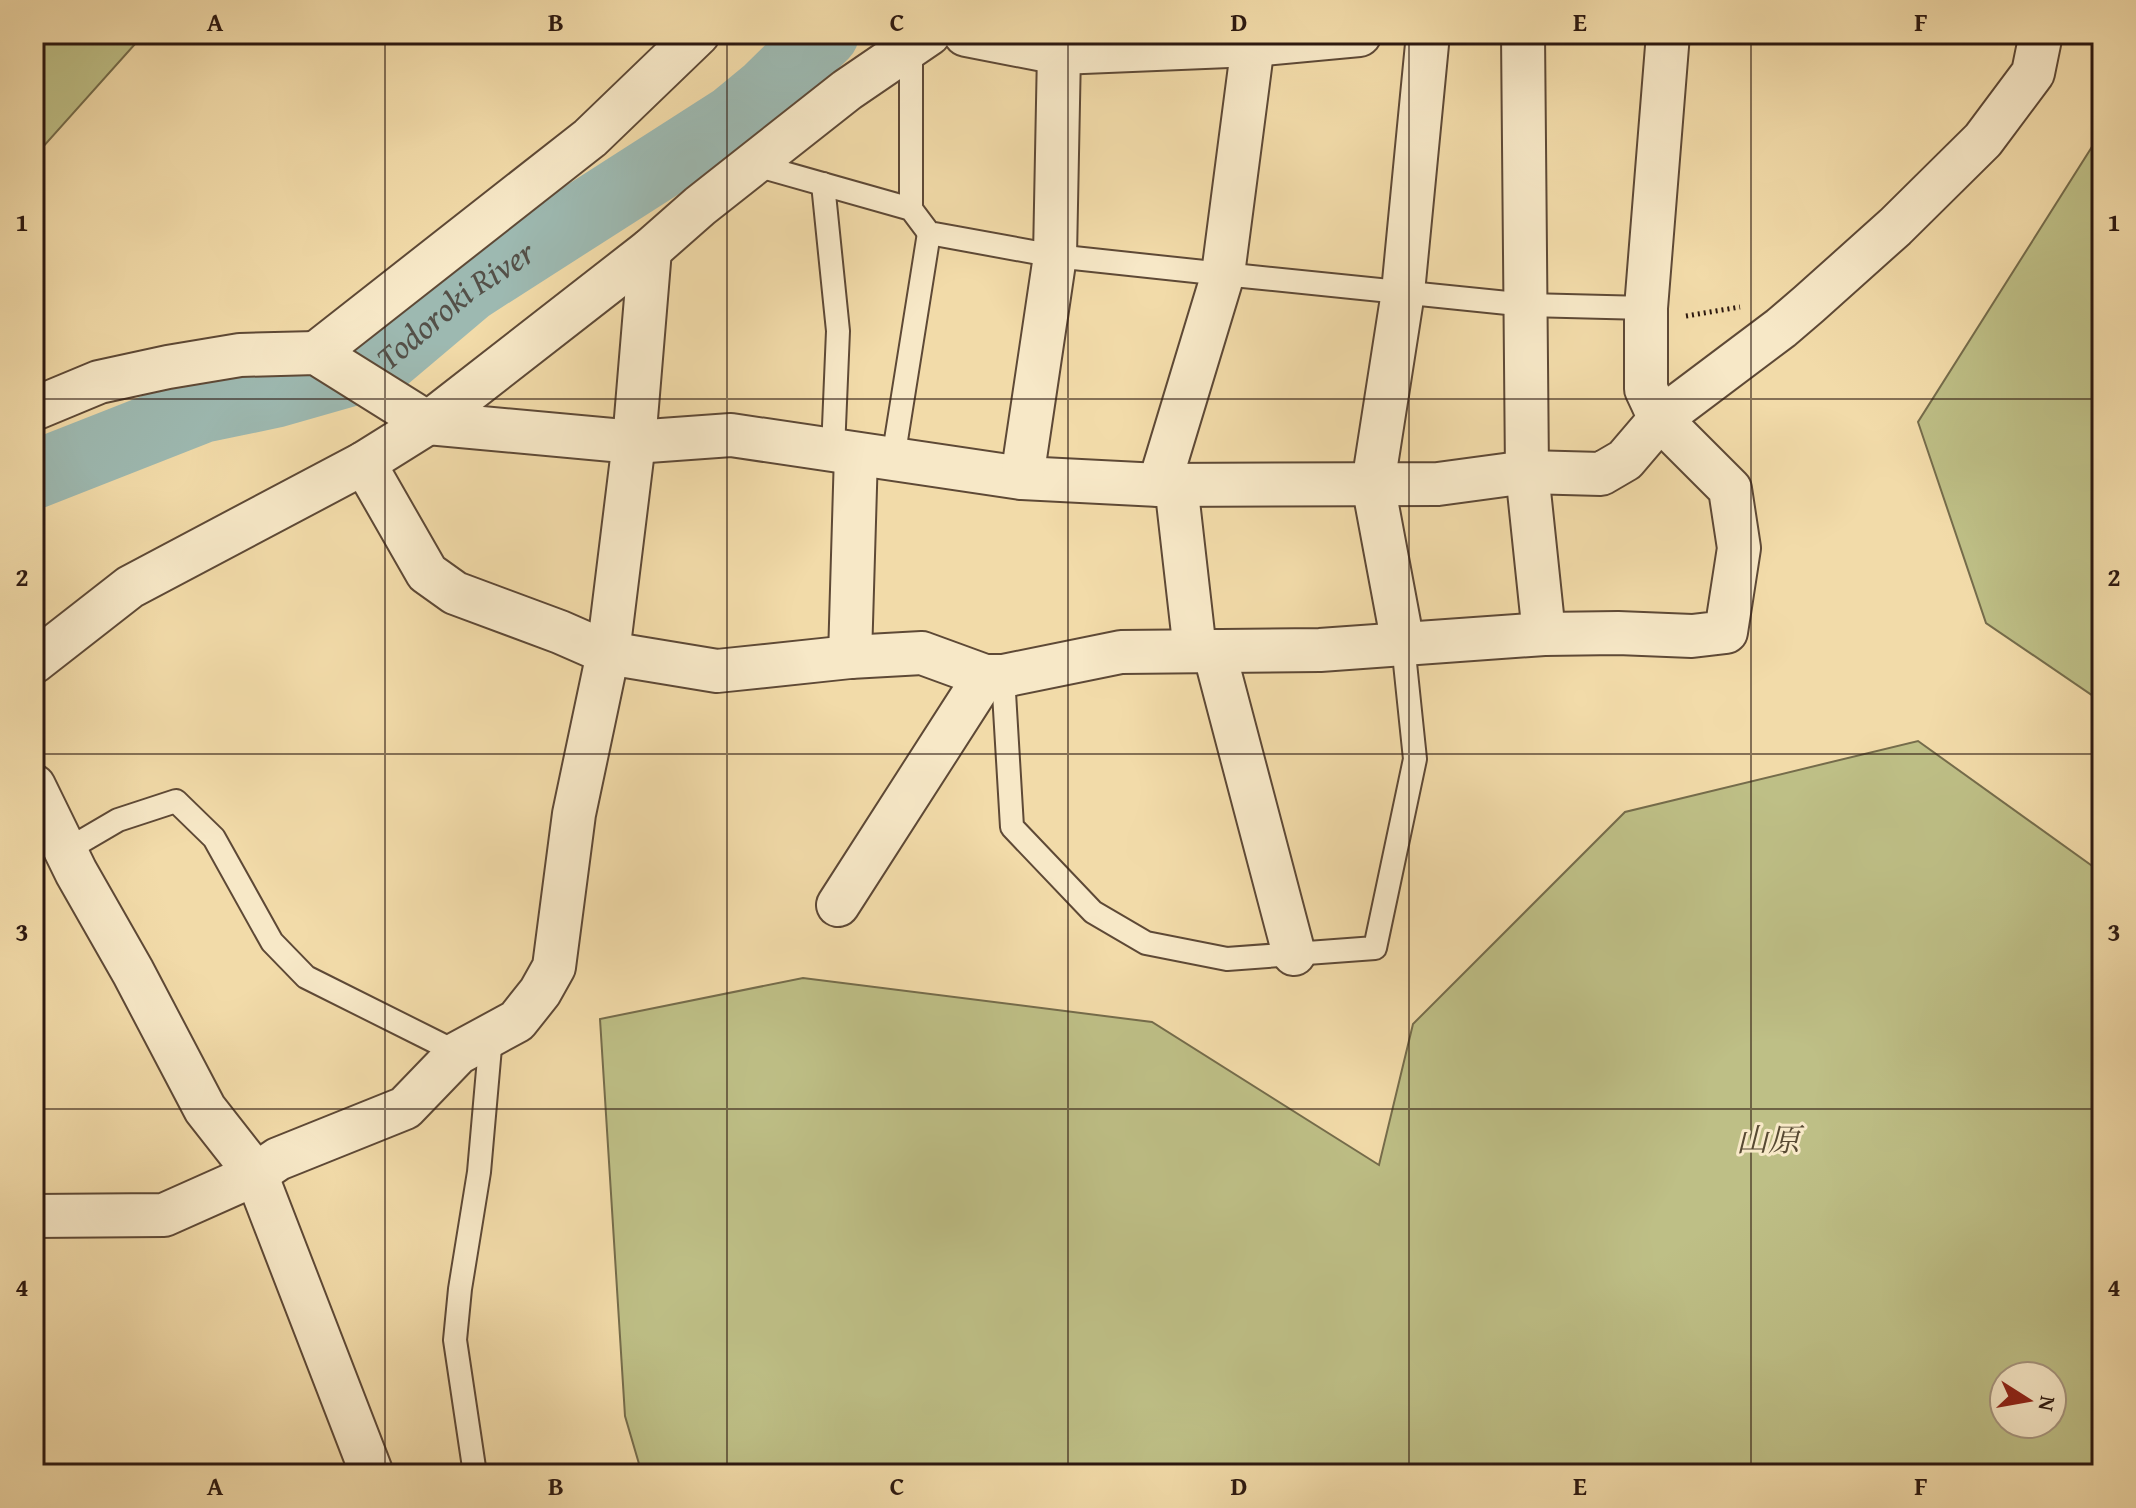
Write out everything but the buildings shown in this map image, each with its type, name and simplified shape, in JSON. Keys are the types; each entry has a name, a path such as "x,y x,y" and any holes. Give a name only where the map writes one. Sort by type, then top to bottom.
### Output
{"street":[{"path":"316,353 590,138 698,34"},
{"path":"966,34 1059,52 1253,44 1359,34"},
{"path":"1403,644 1373,484 1403,292 1428,34"},
{"path":"1523,34 1527,472 1544,634"},
{"path":"364,463 427,573 455,593 608,653 717,671 922,653 994,676 1121,652 1320,650 1544,634 1692,636 1726,632 1739,548 1730,489 1660,419 1646,389 1646,316 1668,34"},
{"path":"34,409 99,382 168,367 240,355 316,353 428,423 634,442 731,435 1022,478 1167,484 1438,484 1527,472 1601,474 1625,460 1660,419 1781,328 1895,227 1972,151 2033,73 2041,34"},
{"path":"34,662 130,587 364,463 428,423 650,250 752,164 847,90 920,40"},
{"path":"1253,44 1223,274 1167,484 1205,651 1294,954"},
{"path":"1022,478 1055,256 1059,52"},
{"path":"34,1216 164,1215 256,1174 278,1159 405,1108 474,1044 517,1021 540,992 554,967 574,814 608,653 634,442 650,250"},
{"path":"850,657 861,454"},
{"path":"838,905 994,676"},
{"path":"34,786 65,851 205,1109 256,1174 372,1474"}],"lane":[{"path":"911,209 920,40"},
{"path":"752,164 911,209 929,233 1055,256 1646,316"},
{"path":"823,184 838,331 861,454"},
{"path":"861,454 929,233"},
{"path":"994,676 1012,827 1093,912 1146,943 1227,959 1375,948 1415,759 1403,644"},
{"path":"65,851 118,820 176,801 214,838 272,942 306,977 474,1044 479,1172 455,1340 475,1474"}],"path":[{"path":"1646,316 1747,306"}],"green space":[{"path":"34,34 144,34 34,157"},
{"path":"2102,131 2102,702 1986,623 1918,422"},
{"name":"山原","path":"1918,741 2102,873 2102,1474 642,1474 625,1416 600,1019 803,978 1152,1022 1379,1165 1413,1024 1625,812"}],"waterway":[{"name":"Todoroki River","path":"34,475 202,409 274,394 379,364 469,288 733,119 767,91 825,34"}]}
